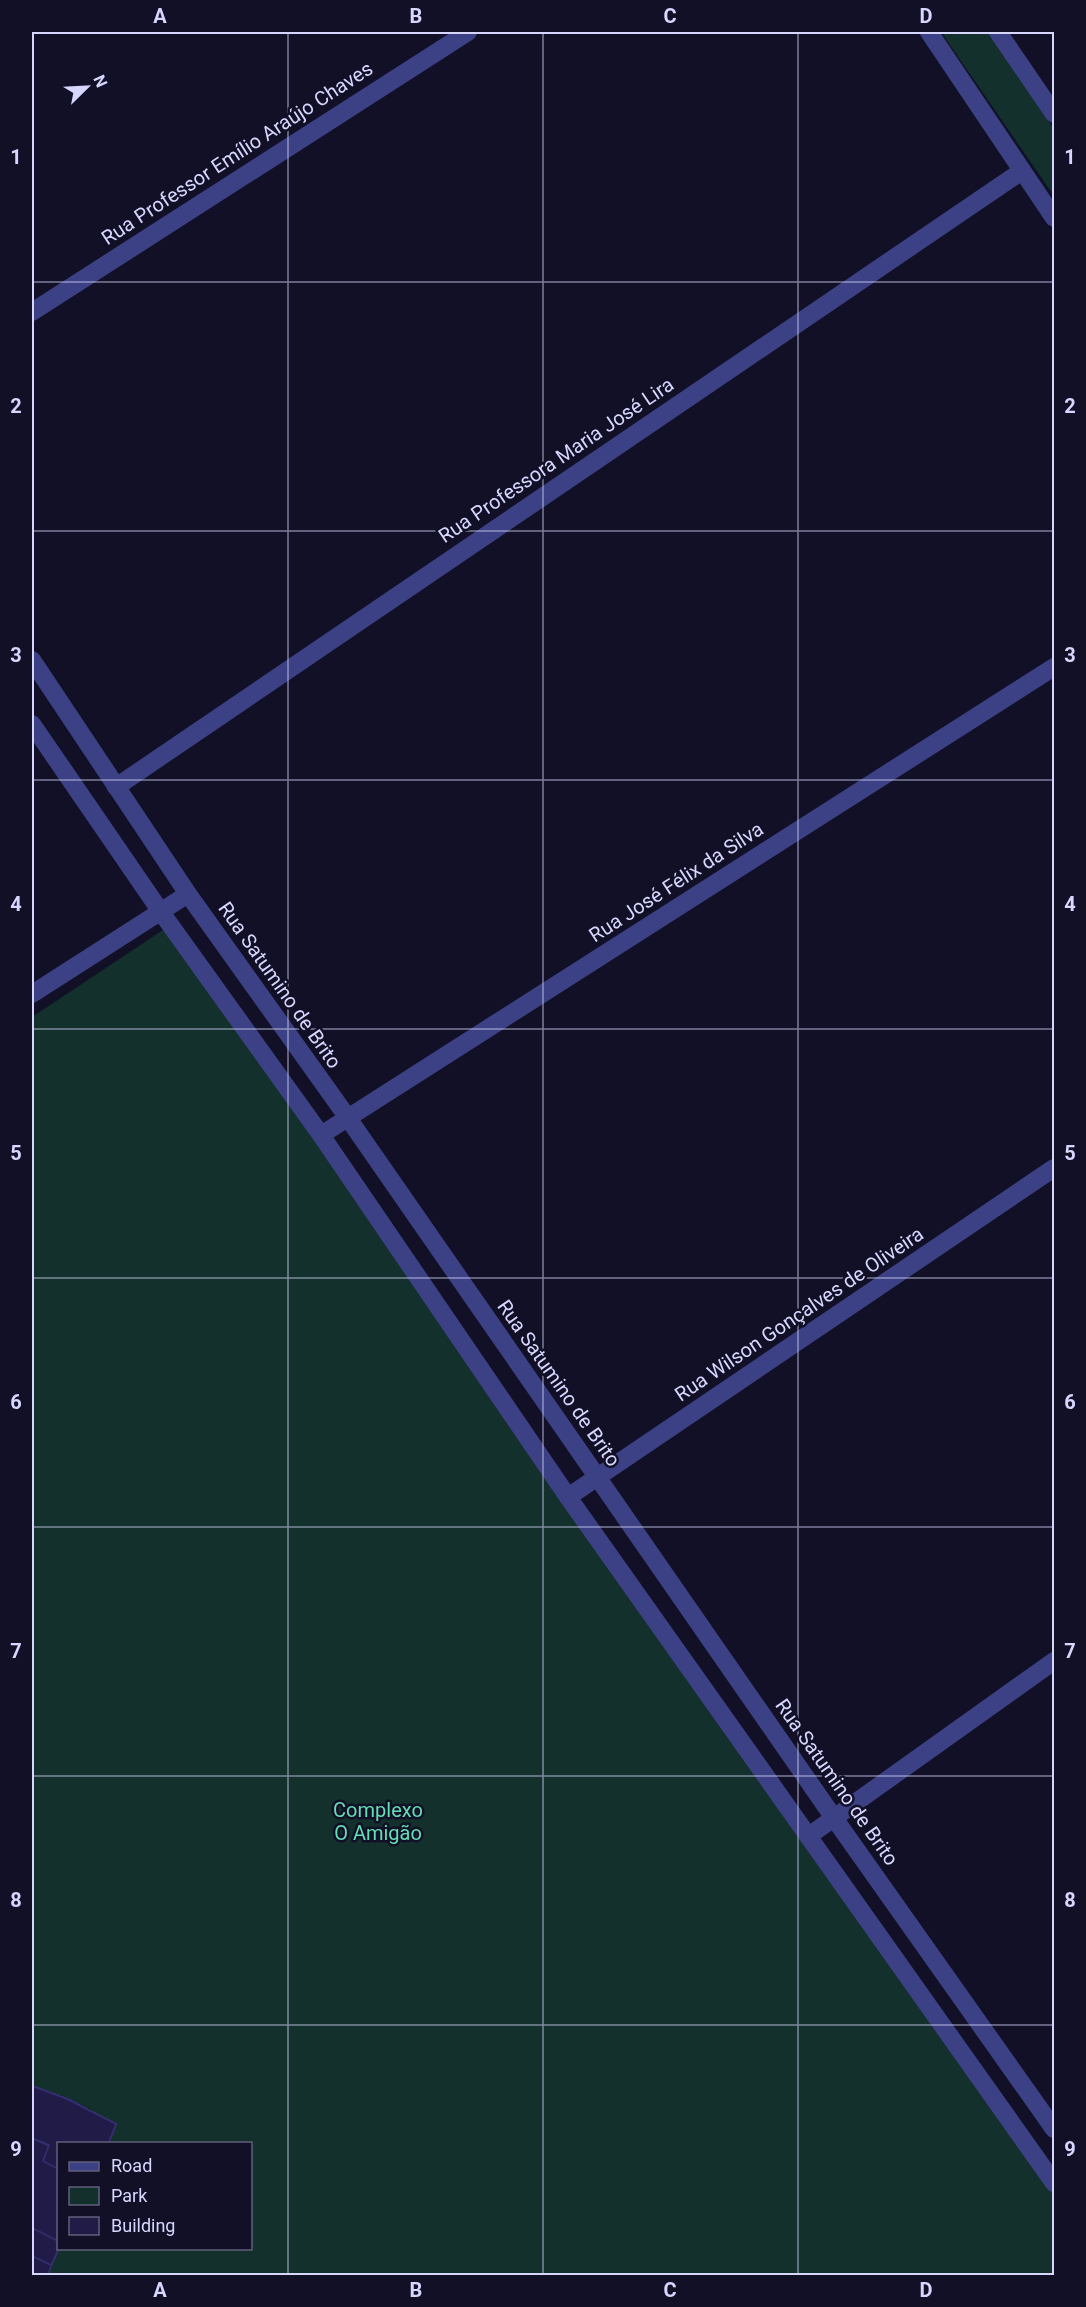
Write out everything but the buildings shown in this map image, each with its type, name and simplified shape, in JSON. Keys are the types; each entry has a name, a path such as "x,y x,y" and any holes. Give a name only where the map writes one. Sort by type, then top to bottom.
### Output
{"street":[{"name":"Rua Professor Emílio Araújo Chaves","path":"32,312 468,32"},
{"path":"930,32 1054,218"},
{"path":"998,32 1054,114"},
{"name":"Rua Professora Maria José Lira","path":"116,787 1022,171"},
{"name":"Rua Satumino de Brito","path":"32,660 188,894 348,1118 834,1818 1054,2129"},
{"name":"Rua José Félix da Silva","path":"321,1135 1054,667"},
{"path":"32,724 161,912 321,1135 568,1497 810,1835 1054,2183"},
{"path":"32,994 188,894"},
{"name":"Rua Wilson Gonçalves de Oliveira","path":"568,1497 1054,1168"},
{"path":"810,1835 1054,1662"}],"green space":[{"path":"949,32 988,32 1054,129 1054,196 943,35"},
{"name":"Complexo O Amigão","path":"169,926 1054,2179 1054,2275 32,2276 32,1017"}]}
